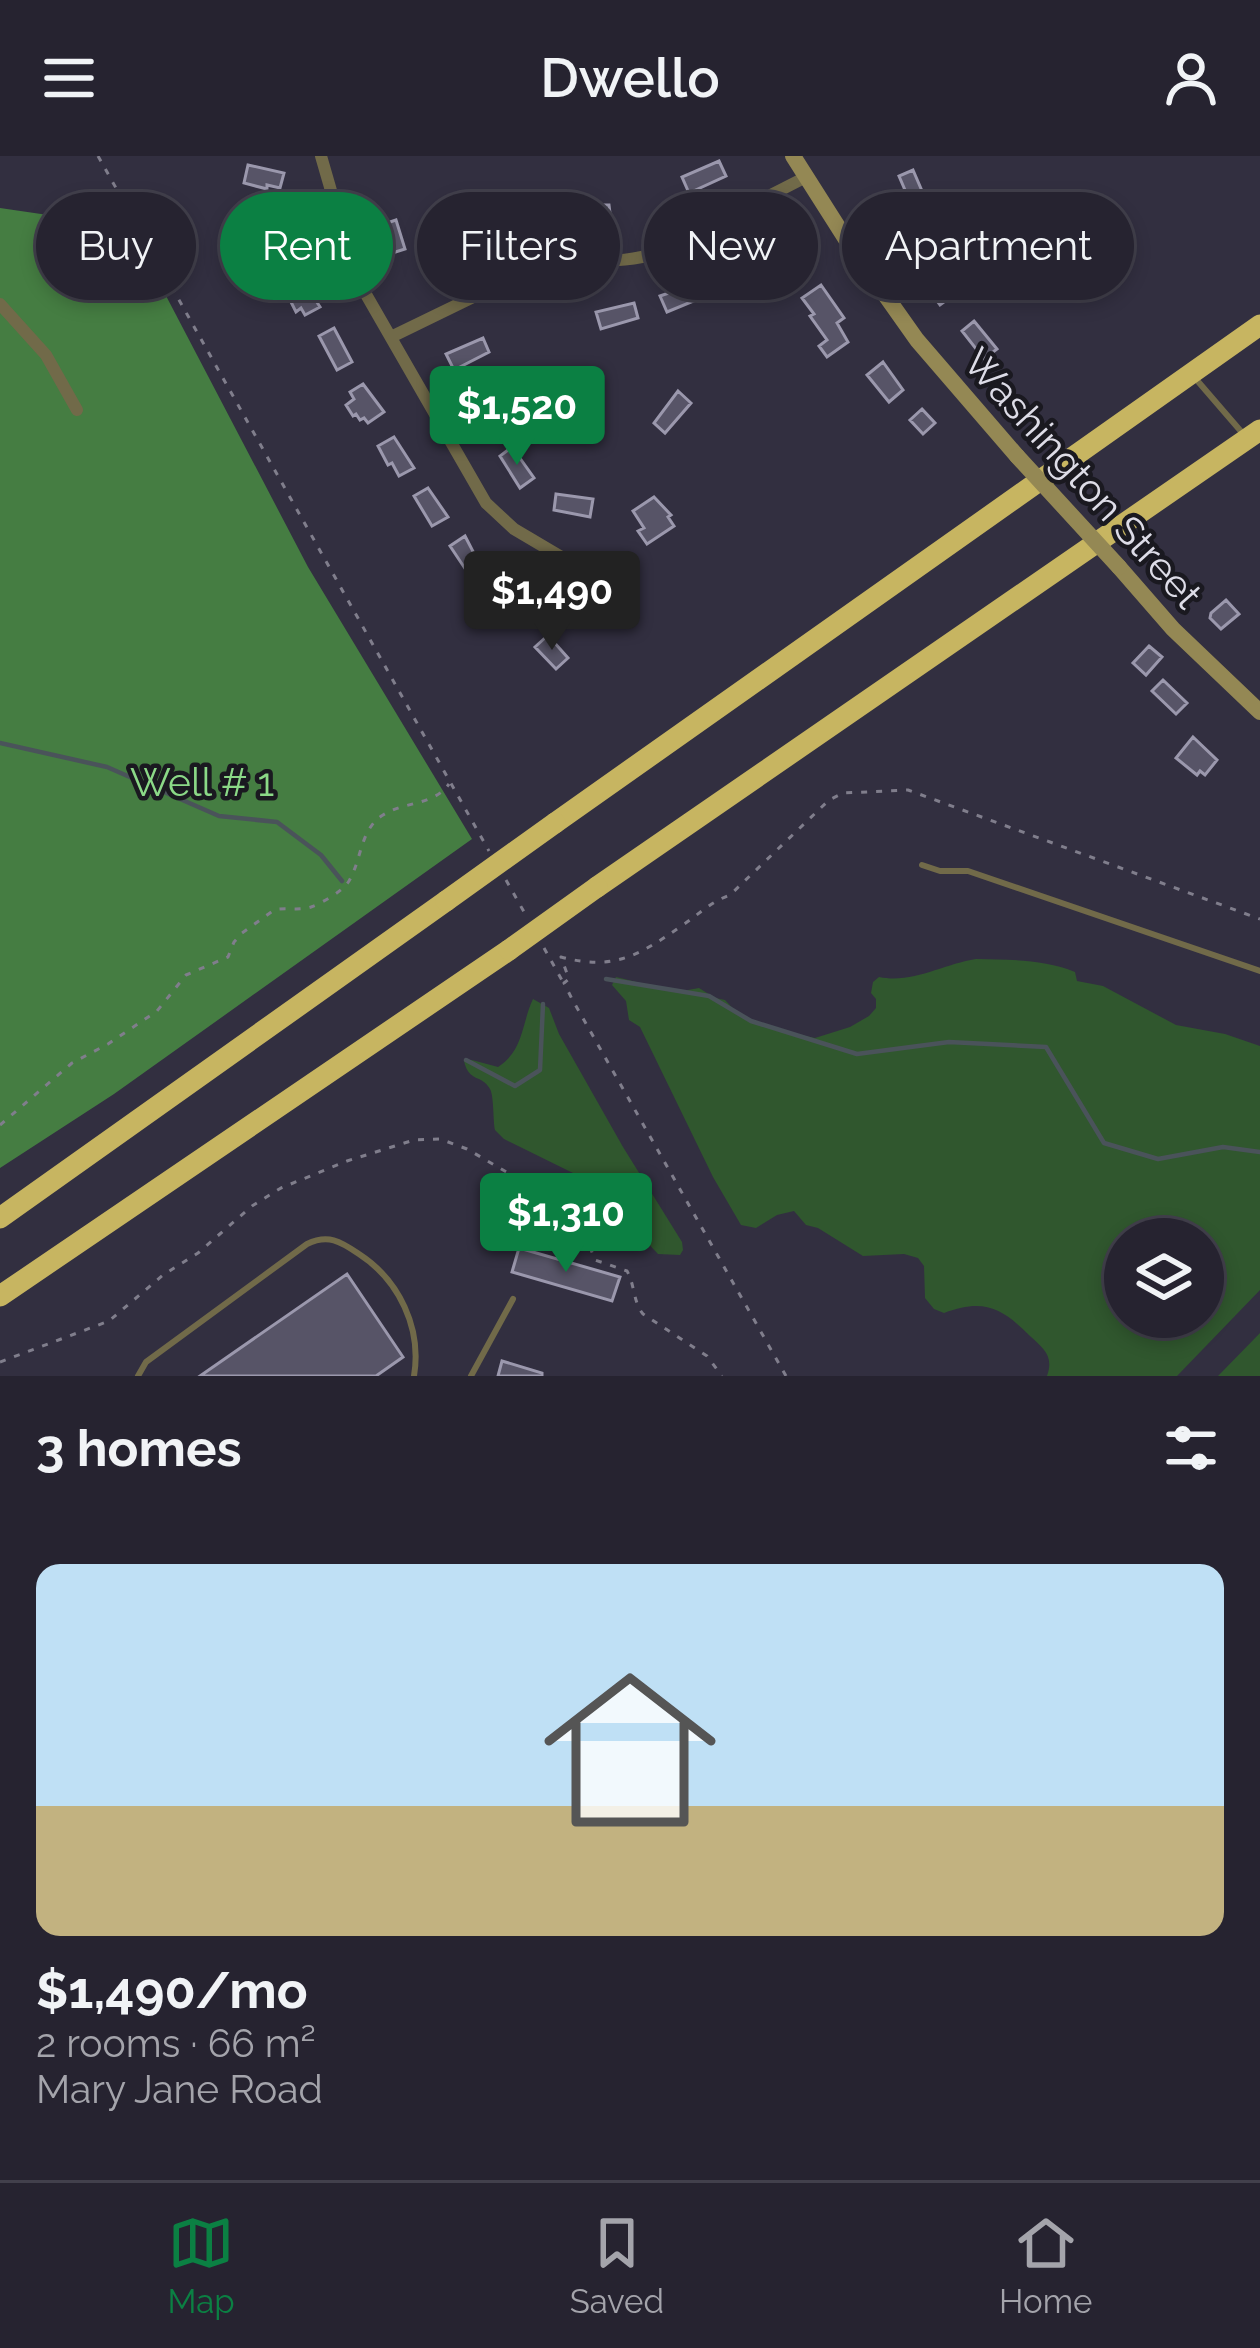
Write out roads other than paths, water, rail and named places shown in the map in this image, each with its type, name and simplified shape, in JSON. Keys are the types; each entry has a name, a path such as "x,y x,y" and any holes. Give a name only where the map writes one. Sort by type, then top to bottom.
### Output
{"highway":[{"path":"0,1218 1260,325"},
{"path":"0,1297 1254,435"}],"main road":[{"name":"Washington Street","path":"793,156 916,340 1173,629 1260,712"}],"street":[{"path":"321,156 356,277 486,503 514,529 584,571"},
{"path":"391,337 552,262 634,261 657,253 806,177"},
{"path":"0,304 46,355 77,410"}],"lane":[{"path":"1191,374 1254,435"},
{"path":"922,865 940,871 968,871 1260,970"},
{"path":"138,1376 146,1362 307,1244 324,1238 353,1250 388,1279 416,1340 414,1376"},
{"path":"470,1376 512,1299"}],"waterway":[{"path":"0,743 107,767 219,816 277,822 321,855 342,881"},
{"path":"606,979 709,996 751,1021 857,1054 949,1042 1046,1047 1104,1143 1158,1159 1223,1147 1260,1152"},
{"path":"466,1060 515,1086 540,1070 543,1004"}],"park label":[{"name":"Well # 1","path":"202,782"}]}
